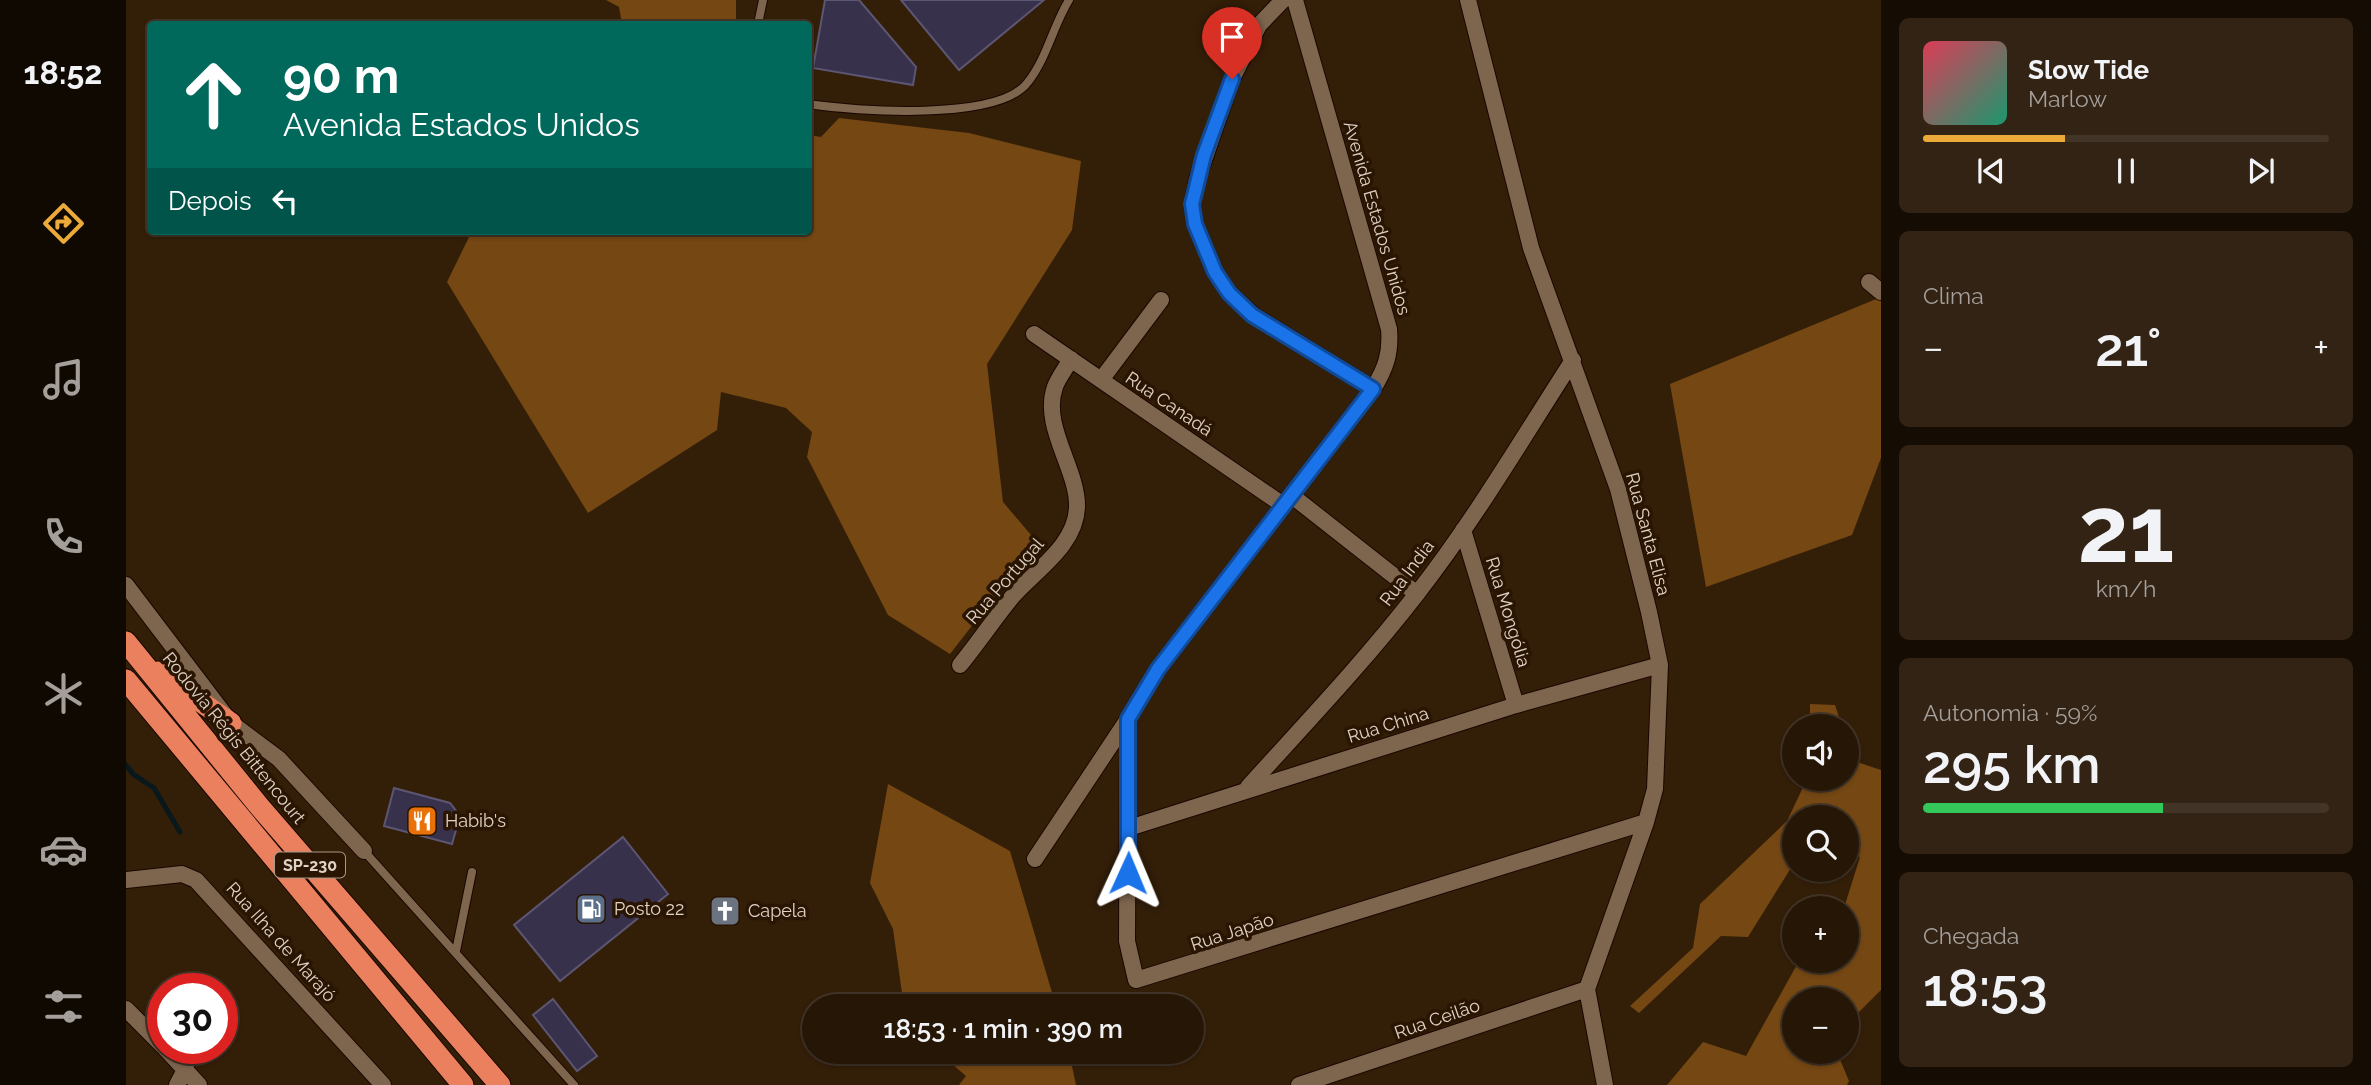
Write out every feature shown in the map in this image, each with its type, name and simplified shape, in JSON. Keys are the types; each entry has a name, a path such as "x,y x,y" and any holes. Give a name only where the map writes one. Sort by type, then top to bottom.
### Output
{"highway":[{"name":"Rodovia Régis Bittencourt","path":"126,642 259,806 500,1085"},
{"path":"142,662 231,723"},
{"name":"SP-230","path":"126,680 463,1085"}],"street":[{"path":"1283,0 1259,25 1232,79 1197,180 1192,204 1195,224 1215,272 1229,293 1252,315 1373,389"},
{"name":"Avenida Estados Unidos","path":"1128,719 1158,669 1373,389 1386,369 1391,349 1389,329 1295,0"},
{"name":"Rua Santa Elisa","path":"1468,0 1531,248 1618,489 1660,665 1655,789 1646,822 1587,989"},
{"path":"1101,380 1161,300"},
{"name":"Rua Canadá","path":"1034,334 1287,500 1417,594"},
{"name":"Rua Portugal","path":"960,665 1012,597 1051,559 1073,525 1077,508 1074,487 1052,404 1055,387 1071,359"},
{"name":"Rua India","path":"1246,789 1354,670 1417,594 1463,530 1573,360"},
{"name":"Rua Mongólia","path":"1463,530 1516,705"},
{"path":"126,585 231,723 279,759 364,851"},
{"name":"Rua China","path":"1129,828 1516,705 1660,665"},
{"path":"1035,859 1128,719"},
{"name":"Rua Japão","path":"1128,719 1127,941 1136,980 1646,822"},
{"name":"Rua Ilha de Marajó","path":"126,880 182,874 197,880 383,1085"},
{"path":"1587,989 1605,1085"},
{"name":"Rua Ceilão","path":"1299,1085 1587,989"},
{"path":"126,1009 147,1030"},
{"path":"182,1064 199,1085"},
{"path":"177,1085 186,1068"}],"lane":[{"path":"759,21 764,0"},
{"path":"812,105 859,111 963,108 1014,96 1028,83 1069,0"},
{"path":"364,851 574,1085"},
{"path":"456,951 472,872"}],"shaded area":[{"path":"606,0 736,0 736,21 621,21 619,7"},
{"path":"839,118 969,133 1081,161 1072,230 987,364 1003,502 1037,542 950,654 888,615 807,457 812,432 786,408 721,392 717,430 588,513 447,282 470,235 812,235 812,136 821,137"},
{"path":"1881,297 1881,458 1852,535 1706,587 1670,384"},
{"path":"1810,704 1835,705 1838,714 1810,714"},
{"path":"1859,763 1881,770 1881,990 1859,1012 1859,987 1784,987 1792,973 1859,973 1859,896 1848,896 1852,882 1859,882 1859,805 1795,805 1801,791 1859,791"},
{"path":"888,784 1010,851 1052,994 903,994 893,929 870,883"},
{"path":"1782,826 1782,882 1748,937 1721,936 1639,1013 1630,1006 1693,948 1700,904"},
{"path":"1782,991 1782,1064 1842,1064 1849,1081 1847,1085 1667,1085 1703,1042 1746,1056"},
{"path":"952,1064 1072,1064 1076,1085 959,1085 966,1076"}],"building":[{"path":"825,0 859,0 916,67 913,85 813,68"},
{"path":"901,0 1044,0 959,70"},
{"name":"Habib's","path":"394,788 450,803 460,816 452,844 384,826"},
{"name":"Posto 22","path":"623,837 668,894 560,981 514,925"},
{"path":"553,999 597,1056 577,1071 533,1015"}],"waterway":[{"path":"126,765 133,774 154,788 180,832"}],"place":[{"name":"Habib's","path":"422,821"},
{"name":"Posto 22","path":"591,909"},
{"name":"Capela","path":"725,911"}],"route":[{"path":"1128,873 1128,719 1158,669 1373,389 1252,315 1229,293 1215,272 1195,224 1192,204 1204,155 1232,79"}]}
